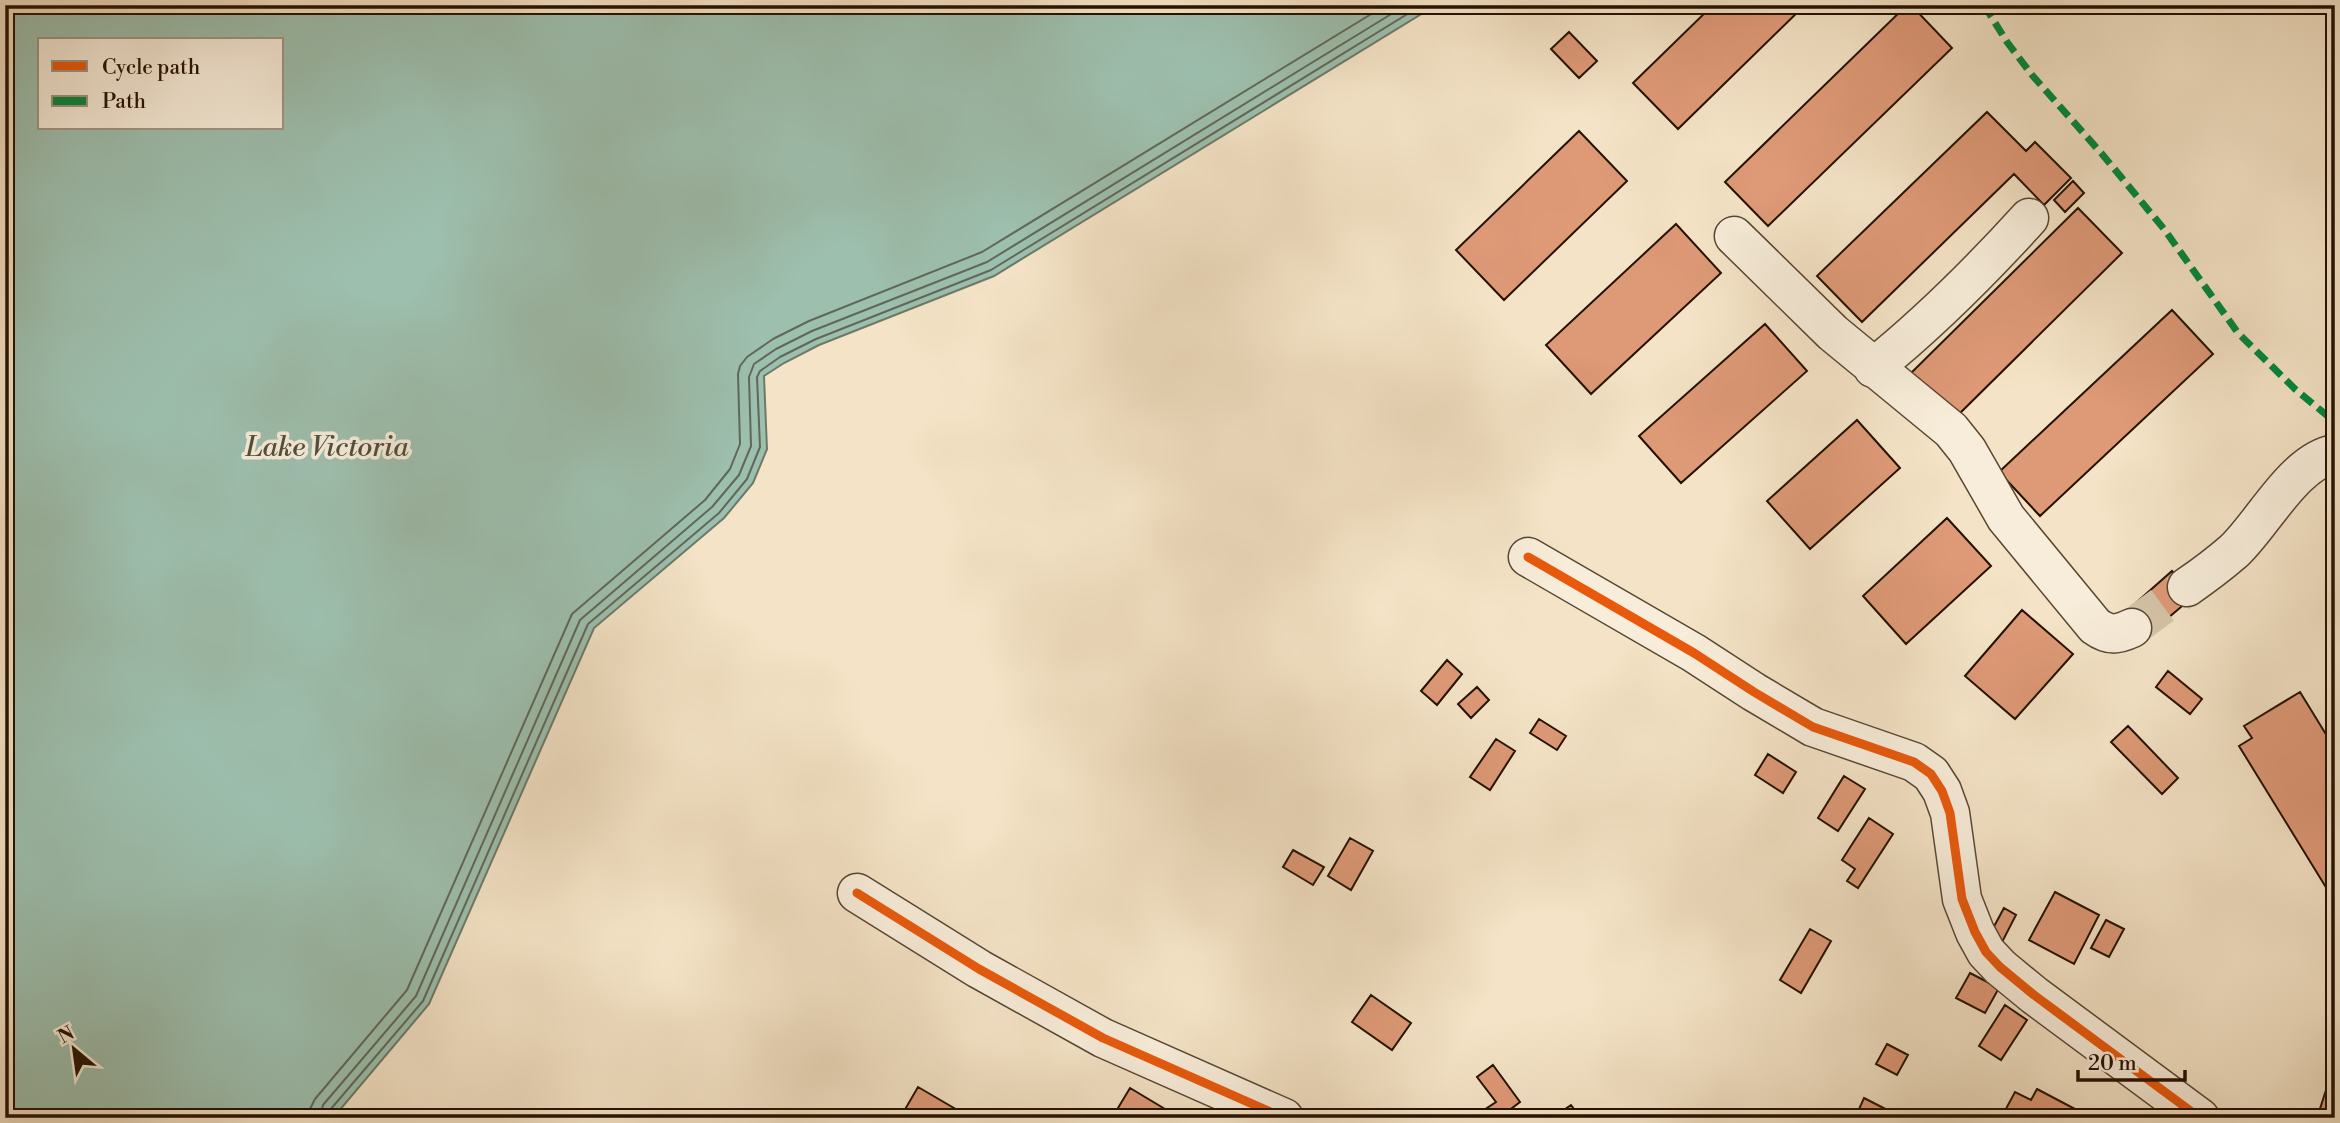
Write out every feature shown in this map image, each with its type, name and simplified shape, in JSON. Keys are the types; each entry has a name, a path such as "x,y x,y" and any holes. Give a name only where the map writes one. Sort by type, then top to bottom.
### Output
{"street":[{"path":"1873,368 1945,308 2029,218"},
{"path":"1734,236 1833,333 1951,430 1967,450 2006,519 2095,626 2106,634 2120,634 2132,628"},
{"path":"2187,587 2235,550 2292,480 2326,456 2335,454"},
{"path":"1528,558 1694,653 1813,727 1914,762 1931,774 1942,791 1950,813 1962,899 1986,952 2034,995 2200,1118"},
{"path":"858,893 979,969 1104,1038 1284,1118"}],"water":[{"name":"Lake Victoria","path":"5,5 1436,5 994,276 819,345 764,376 767,449 753,483 724,518 594,628 429,1004 333,1118 5,1118"}],"building":[{"path":"1713,5 1805,5 1678,129 1633,83"},
{"path":"1907,5 1911,5 1952,48 1768,226 1725,182"},
{"path":"1569,32 1597,61 1579,78 1551,49"},
{"path":"1987,112 2026,151 2035,142 2071,178 2044,205 2014,174 1862,322 1817,276"},
{"path":"1579,131 1627,181 1504,300 1456,250"},
{"path":"2073,181 2084,193 2065,212 2054,200"},
{"path":"2078,208 2122,253 1951,422 1907,377"},
{"path":"1676,224 1721,273 1591,394 1546,345"},
{"path":"2172,310 2213,354 2040,516 1999,472"},
{"path":"1765,324 1807,371 1681,483 1639,436"},
{"path":"1857,420 1900,468 1810,549 1767,501"},
{"path":"1947,518 1991,566 1906,644 1863,596"},
{"path":"2172,571 2194,596 2142,640 2121,616"},
{"path":"2022,610 2073,654 2015,719 1965,676"},
{"path":"1447,660 1462,674 1437,705 1421,691"},
{"path":"2168,671 2202,699 2190,714 2156,687"},
{"path":"1477,687 1489,700 1471,718 1458,704"},
{"path":"2300,692 2335,749 2335,902 2239,746 2252,738 2244,726"},
{"path":"1539,719 1566,736 1557,750 1530,733"},
{"path":"2128,726 2178,778 2162,794 2111,742"},
{"path":"1496,739 1515,751 1490,790 1470,777"},
{"path":"1768,754 1796,772 1783,793 1755,775"},
{"path":"1844,776 1865,789 1838,831 1818,818"},
{"path":"1869,818 1893,834 1858,888 1847,881 1855,869 1842,860"},
{"path":"1350,838 1373,851 1351,890 1328,876"},
{"path":"1293,850 1324,867 1313,885 1283,867"},
{"path":"2055,892 2099,915 2074,964 2029,940"},
{"path":"2004,908 2016,915 1998,950 1985,943"},
{"path":"2106,920 2124,929 2109,957 2091,948"},
{"path":"1810,929 1831,941 1801,993 1780,980"},
{"path":"1970,973 1999,988 1985,1013 1956,998"},
{"path":"1371,995 1411,1023 1392,1050 1352,1022"},
{"path":"2005,1005 2027,1020 2001,1060 1979,1046"},
{"path":"1887,1044 1908,1055 1897,1075 1876,1064"},
{"path":"1493,1065 1520,1102 1499,1118 1490,1118 1484,1110 1496,1102 1477,1077"},
{"path":"918,1087 971,1118 900,1118"},
{"path":"2327,1087 2335,1090 2335,1118 2317,1118"},
{"path":"1130,1088 1170,1112 1166,1118 1112,1118"},
{"path":"2037,1089 2075,1109 2071,1118 2001,1118 2015,1092 2031,1100"},
{"path":"1864,1098 1903,1118 1855,1118"},
{"path":"1571,1105 1580,1117 1552,1118"}],"tunnel":[{"path":"2132,628 2187,587"}],"marked path":[{"path":"1984,5 2032,75 2164,229 2238,333 2296,390 2335,422"}],"cycle path":[{"path":"1528,557 1694,653 1813,727 1914,762 1931,774 1942,791 1950,813 1962,899 1986,952 2034,995 2200,1118"},
{"path":"857,893 979,969 1103,1038 1284,1118"}]}
